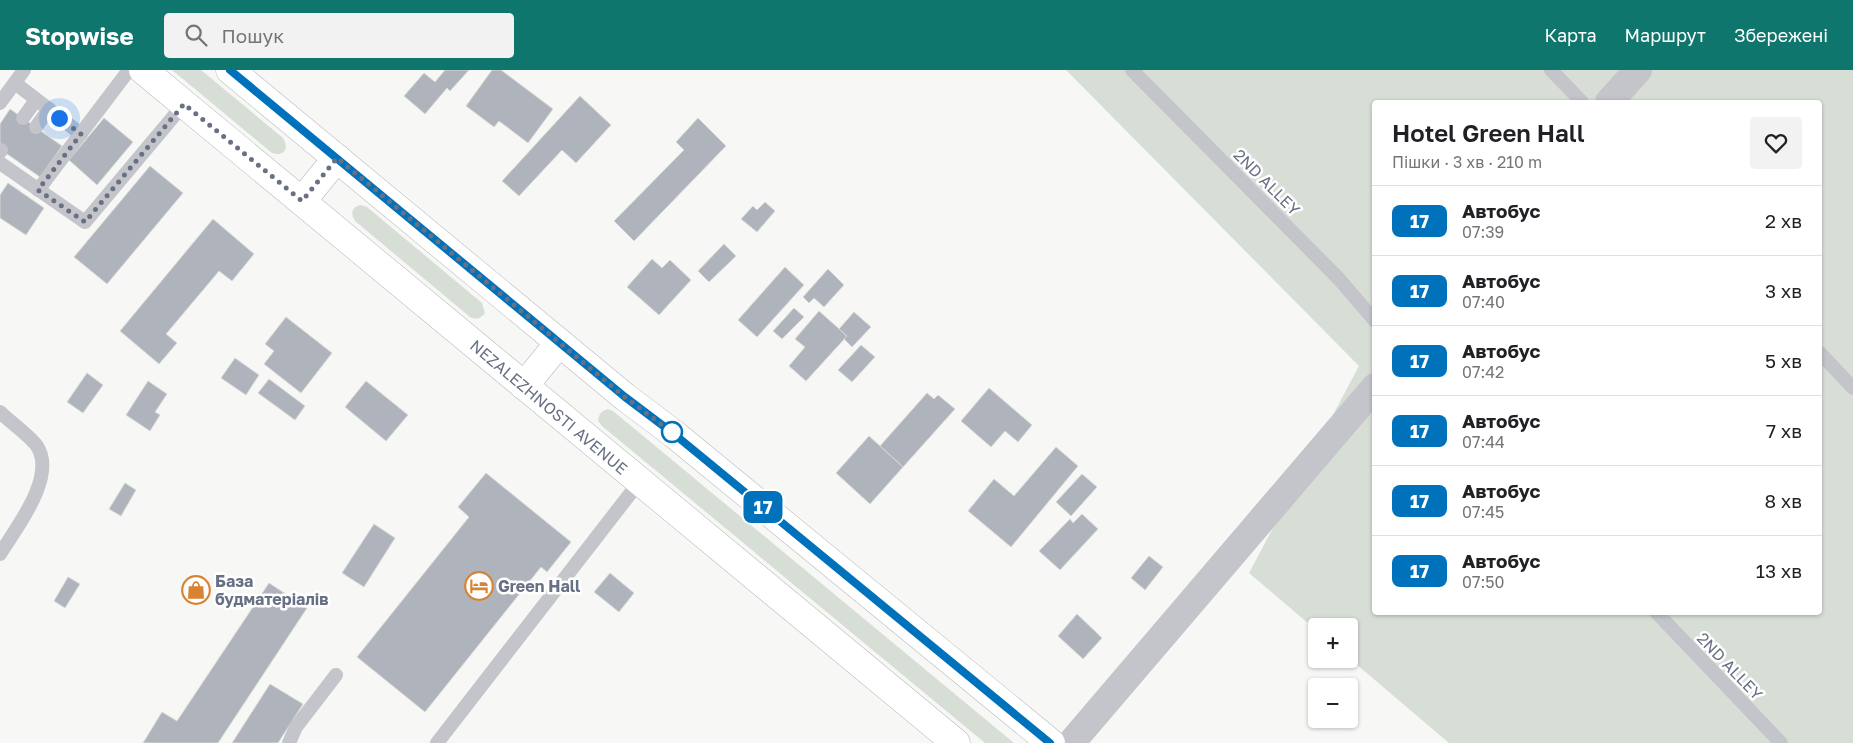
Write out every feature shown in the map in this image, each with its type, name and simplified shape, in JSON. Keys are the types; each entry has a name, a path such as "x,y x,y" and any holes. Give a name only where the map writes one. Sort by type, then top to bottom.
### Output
{"main road":[{"name":"NEZALEZHNOSTI AVENUE","path":"143,70 956,743"},
{"path":"230,70 559,343 674,434 1050,743"},
{"path":"302,201 337,158"},
{"path":"524,386 559,343"}],"street":[{"path":"1611,100 1638,70"},
{"path":"1070,743 1372,391"}],"lane":[{"path":"0,103 24,70"},
{"path":"38,190 129,70"},
{"name":"2ND ALLEY","path":"1132,70 1339,279 1372,318"},
{"path":"1551,70 1580,100"},
{"path":"15,83 81,134"},
{"path":"23,118 36,100"},
{"path":"5,158 38,190 85,222 184,104"},
{"path":"36,127 49,109"},
{"path":"1822,355 1853,388"},
{"path":"0,412 37,446 42,460 42,474 32,500 0,554"},
{"path":"437,743 640,481"},
{"name":"2ND ALLEY","path":"1659,615 1781,743"},
{"path":"289,743 296,727 336,675"}],"shaded area":[{"path":"172,70 201,70 283,138 286,146 284,151 279,154 272,153"},
{"path":"1066,70 1853,70 1853,743 1449,743 1358,666 1358,618 1308,618 1308,623 1249,573 1359,366"},
{"path":"361,205 367,207 482,303 485,313 482,317 470,317 355,221 353,211"},
{"path":"608,409 613,411 1014,743 985,743 602,426 598,421 599,416"}],"building":[{"path":"445,70 469,70 450,91 447,88 425,114 404,96 424,73 435,82"},
{"path":"492,70 501,70 553,109 528,143 499,121 494,127 466,106"},
{"path":"580,96 611,125 576,163 562,150 519,196 502,181"},
{"path":"10,109 62,146 40,177 0,149 0,124"},
{"path":"104,118 133,142 97,185 69,160"},
{"path":"698,118 726,146 634,241 614,221 684,150 676,142"},
{"path":"150,166 183,193 107,284 74,257"},
{"path":"8,183 44,208 26,235 0,218 0,195"},
{"path":"765,202 775,211 757,232 741,219 753,206 757,210"},
{"path":"213,219 254,254 232,281 219,271 166,334 177,343 159,364 120,331"},
{"path":"724,244 736,256 709,282 698,271"},
{"path":"652,259 662,268 670,260 691,280 659,315 627,287"},
{"path":"785,267 804,285 757,337 738,320"},
{"path":"828,269 844,285 824,307 814,298 809,303 803,297"},
{"path":"794,308 804,317 782,339 773,331"},
{"path":"819,311 847,336 806,381 789,366 805,347 795,339"},
{"path":"854,312 871,327 852,347 844,339 847,336 839,329"},
{"path":"286,317 332,353 301,393 264,364 274,351 265,344"},
{"path":"861,345 875,357 852,382 838,370"},
{"path":"235,358 259,375 246,395 221,378"},
{"path":"87,373 103,385 83,413 67,402"},
{"path":"269,379 305,406 295,420 258,393"},
{"path":"148,381 167,394 155,412 160,415 150,431 126,415"},
{"path":"366,381 408,415 386,441 345,407"},
{"path":"989,388 1032,425 1018,442 1005,431 991,447 961,421"},
{"path":"927,393 934,399 938,395 955,409 903,467 880,446"},
{"path":"869,436 903,467 870,504 836,473"},
{"path":"1056,447 1078,466 1011,547 968,511 994,479 1014,496"},
{"path":"486,473 571,542 547,572 541,567 425,712 357,657 469,517 458,507"},
{"path":"1082,474 1097,487 1071,516 1056,502"},
{"path":"125,483 136,490 121,516 109,509"},
{"path":"1082,514 1098,529 1060,570 1039,551 1070,519 1073,523"},
{"path":"374,524 395,538 364,587 342,573"},
{"path":"1149,556 1163,567 1145,590 1131,578"},
{"path":"610,573 634,593 619,612 594,592"},
{"path":"68,577 80,584 65,608 54,601"},
{"path":"269,583 307,608 218,743 143,743 162,712 177,721"},
{"path":"1077,614 1102,638 1083,659 1058,636"},
{"path":"270,684 303,704 278,743 232,743"}],"bus line":[{"name":"17","path":"230,70 625,397 674,434 1050,743"}],"place":[{"name":"Green Hall","path":"479,586"},
{"name":"База будматеріалів","path":"196,590"}],"route":[{"path":"59,118 81,134 38,190 85,222 184,104 302,201 337,158 625,397 674,434 672,432"}]}
